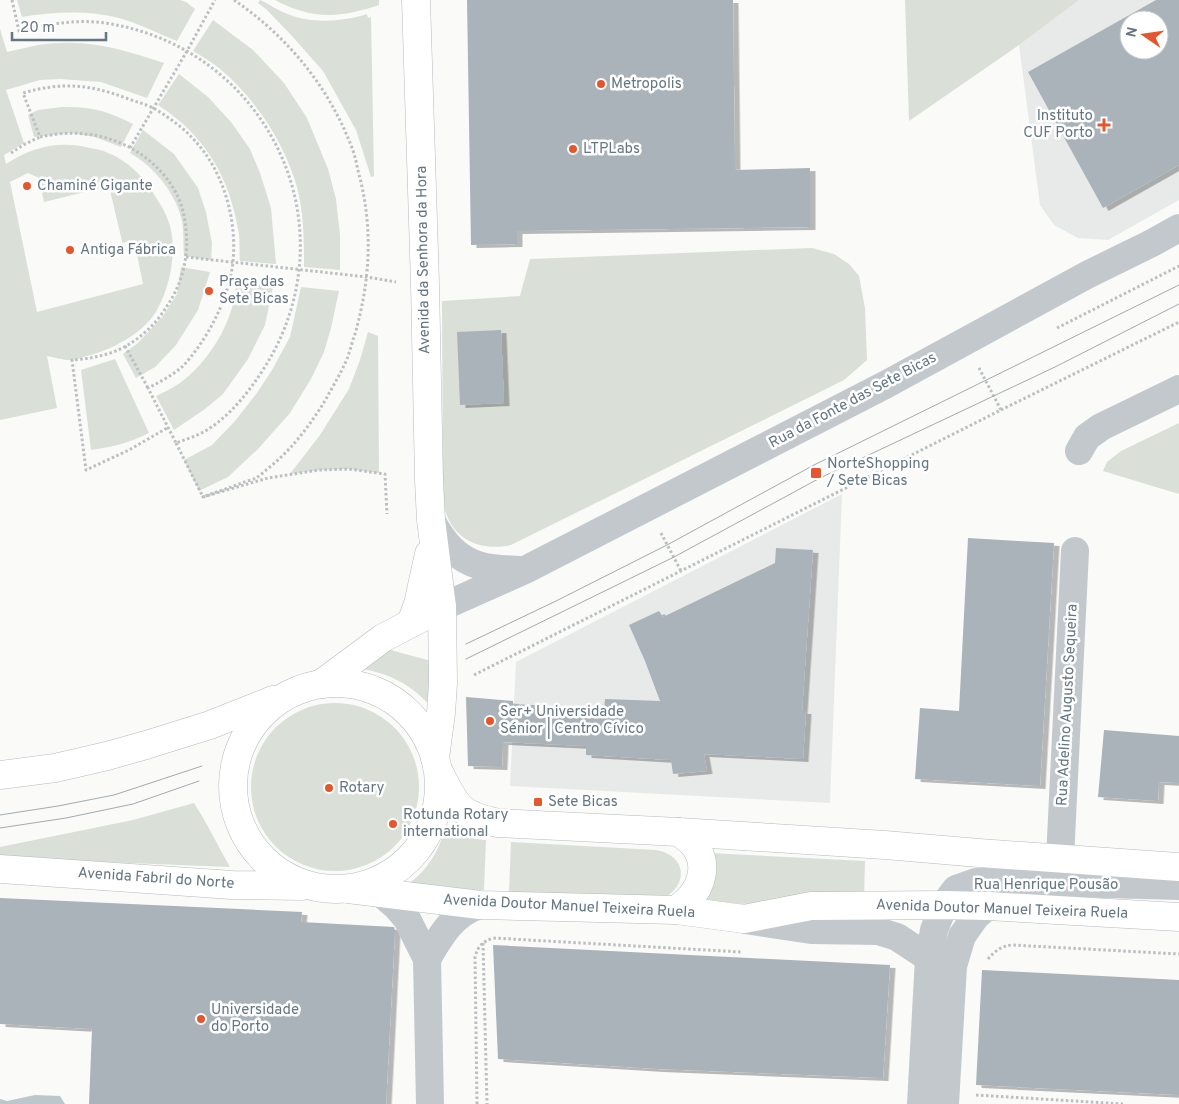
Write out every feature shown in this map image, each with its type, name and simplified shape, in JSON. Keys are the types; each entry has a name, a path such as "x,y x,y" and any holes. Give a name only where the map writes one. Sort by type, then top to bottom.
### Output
{"main road":[{"name":"Avenida da Senhora da Hora","path":"416,0 428,480 442,607 443,683 437,765"},
{"name":"Avenida da Senhora da Hora","path":"411,623 418,604 429,553 431,520"},
{"name":"Rua da Fonte das Sete Bicas","path":"321,684 383,638 442,607"},
{"path":"0,775 55,768 146,745 210,725 291,693 321,684 352,684 381,694 406,711 425,736 457,805 468,814 498,823 885,844 979,853 1179,867"},
{"path":"291,693 265,711 246,736 235,766 233,797 241,828 258,855 282,875 311,887 330,890 348,889 381,880 409,860 428,832 438,799 437,765"},
{"path":"676,910 689,899 699,886 703,871 702,857 694,845 679,832"},
{"name":"Avenida Fabril do Norte","path":"0,869 232,885 311,887"},
{"name":"Avenida Doutor Manuel Teixeira Ruela","path":"348,889 480,905 676,910 744,919 811,906 944,905 1179,917"}],"street":[{"name":"Rua da Fonte das Sete Bicas","path":"442,607 525,570 886,386 1087,275 1179,228"},
{"path":"1079,451 1088,437 1102,427 1179,389"},
{"path":"431,520 447,545 465,560 481,566 525,570"},
{"name":"Rua Adelino Augusto Sequeira","path":"1060,859 1075,551"},
{"name":"Rua Henrique Pousão","path":"921,1104 929,958 934,930 944,905 956,889 976,882 1179,886"},
{"path":"382,894 396,906 406,920 427,959 430,1104"},
{"path":"427,959 440,936 455,918 463,912 480,905"},
{"name":"Rua Henrique Pousão","path":"945,1104 953,966 962,936 976,916 988,906"},
{"path":"744,919 811,930 878,931 897,937 929,958"}],"path":[{"path":"12,0 19,31 67,22 105,23 159,38 187,51 213,69 244,97 263,121 277,146 289,174 299,220 299,270 289,316 280,340 268,363 230,412 210,428 176,443"},
{"path":"130,148 215,0"},
{"path":"203,497 256,478 282,457 316,416 348,358 358,324 367,277 368,234 364,194 353,150 343,128 322,88 298,56 268,25 234,0"},
{"path":"40,138 23,93 40,88 61,86 85,87 116,94 153,108 176,124 196,142 208,158 217,175 229,206 232,226 234,248 229,282 215,319 206,336 182,367 148,388"},
{"path":"11,153 25,144 40,138 64,134 102,136 146,157 170,183 178,197 185,222 187,237 186,257 182,277 174,296 162,316 149,328 114,352 102,356 72,360 86,470 129,450 168,428"},
{"path":"186,257 397,282"},
{"path":"1049,333 1179,266"},
{"path":"474,675 1179,322"},
{"path":"125,346 203,497"},
{"path":"973,371 979,368 1001,410"},
{"path":"203,497 268,478 319,470 349,469 385,474 387,514"},
{"path":"659,528 681,571"},
{"path":"483,936 487,1104"},
{"path":"477,1104 475,957 477,950 483,942 493,938 749,953"},
{"path":"984,963 999,949 1012,945 1179,954"},
{"path":"972,1095 1123,1104"}],"shaded area":[{"path":"17,0 180,0 195,9 177,41 134,23 107,15 70,13 22,17"},
{"path":"260,0 282,12 305,19 326,21 347,19 367,14 368,18 371,17 374,176 371,177 356,130 323,71 292,36 258,3"},
{"path":"275,0 379,0 379,5 352,13 326,15 301,11"},
{"path":"905,0 1079,0 1019,45 909,121"},
{"name":"Instituto CUF Porto","path":"1079,0 1179,0 1179,200 1108,240 1078,238 1054,225 1040,205 1019,45"},
{"path":"213,20 253,50 284,83 307,118 328,169 336,199 340,235 340,270 304,267 303,227 297,187 276,137 245,93 216,66 193,51"},
{"path":"0,29 7,52 47,44 74,43 126,51 164,63 147,98 101,82 60,79 40,80 6,90 24,143 4,155 6,164 36,149 57,145 101,150 115,156 135,170 151,189 167,218 173,246 171,268 166,289 158,308 146,324 129,338 91,355 75,360 47,356 57,408 0,420","holes":["28,173 39,178 44,202 109,186 122,243 134,240 143,284 37,312 10,182"]},
{"path":"179,74 208,97 231,122 250,149 271,208 276,264 240,261 239,234 235,214 222,177 213,160 190,130 158,105"},
{"path":"81,107 99,110 133,124 121,147 95,137 71,133 34,137 28,115 38,110"},
{"path":"143,130 174,154 198,188 206,212 212,243 211,260 184,256 182,221 175,201 155,173 130,153"},
{"path":"812,248 834,254 849,264 859,276 865,308 867,360 844,380 511,545 490,547 481,545 472,542 456,531 445,511 443,498 442,301 520,296 530,259"},
{"path":"181,267 210,272 198,310 176,345 155,367 136,378 123,354 138,343 163,316 177,294"},
{"path":"237,276 274,282 265,325 248,359 223,394 174,430 156,396 177,385 207,357 221,335 231,312"},
{"path":"301,287 339,291 324,352 311,379 290,413 258,449 228,477 199,491 184,460 212,445 235,421 257,393 290,337"},
{"path":"368,332 378,336 379,473 349,469 319,470 290,474 320,435 349,389"},
{"path":"115,359 149,433 120,444 91,450 81,370"},
{"path":"1179,423 1179,494 1103,471 1107,462 1121,451"},
{"path":"842,494 830,803 510,786 516,662"},
{"path":"383,648 435,662 435,711 417,693 398,680 377,672 352,667"},
{"path":"343,703 367,709 395,727 413,755 418,771 418,803 413,819 395,847 382,857 359,868 327,871 303,865 275,847 265,834 254,811 251,779 257,755 275,727 288,717 311,706"},
{"path":"194,803 230,867 0,858 0,847 133,820"},
{"path":"446,827 465,836 486,840 484,890 400,888 416,878 427,866 438,847"},
{"path":"511,842 656,850 674,858 681,871 680,879 671,893 662,899 509,892"},
{"path":"708,853 865,861 864,899 789,900 742,904 702,902"},
{"path":"35,1095 60,1096 65,1104 0,1104 0,1099 7,1101"}],"building":[{"name":"Metropolis","path":"467,0 733,0 735,170 810,168 810,227 517,231 517,244 471,245"},
{"path":"1156,0 1179,0 1179,165 1103,208 1028,72 1119,21 1119,60 1169,60 1169,10 1138,10"},
{"path":"501,330 504,403 460,405 457,332"},
{"path":"968,538 1054,543 1040,786 915,779 920,708 959,711"},
{"path":"776,548 813,550 802,711 806,711 803,759 704,754 707,771 673,774 671,760 586,755 586,746 503,742 502,767 468,766 466,697 513,701 513,704 604,709 605,699 660,701 629,625 659,611 663,617 775,563"},
{"path":"1104,730 1179,736 1179,783 1159,782 1158,801 1098,797"},
{"name":"Universidade do Porto","path":"0,898 302,912 301,922 394,927 386,1104 89,1104 92,1029 0,1024"},
{"path":"493,945 890,965 883,1078 658,1069 498,1059"},
{"path":"982,970 1179,980 1179,1095 976,1085"}],"tram line":[{"path":"466,644 667,545 814,465 1179,285"},
{"path":"466,659 674,557 820,478 1055,367 1179,304"},
{"path":"0,815 114,795 202,766"},
{"path":"0,828 66,818 133,804 199,781"}],"place":[{"name":"Metropolis","path":"601,84"},
{"name":"Instituto CUF Porto","path":"1104,125"},
{"name":"LTPLabs","path":"573,149"},
{"name":"Chaminé Gigante","path":"27,186"},
{"name":"Antiga Fábrica","path":"70,250"},
{"name":"Praça das Sete Bicas","path":"209,291"},
{"name":"NorteShopping / Sete Bicas","path":"816,473"},
{"name":"Ser+ Universidade Sénior | Centro Cívico","path":"490,721"},
{"name":"Rotary","path":"329,788"},
{"name":"Sete Bicas","path":"538,802"},
{"name":"Rotunda Rotary international","path":"393,824"},
{"name":"Universidade do Porto","path":"201,1019"}]}
